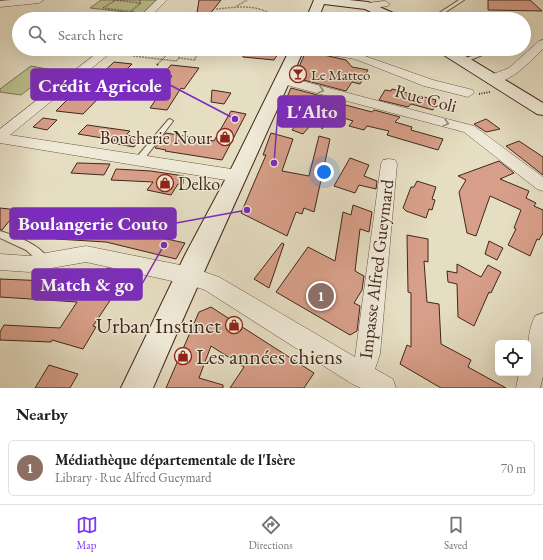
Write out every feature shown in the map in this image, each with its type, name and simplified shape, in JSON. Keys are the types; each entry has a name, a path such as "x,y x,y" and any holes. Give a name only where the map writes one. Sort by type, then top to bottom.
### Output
{"street":[{"path":"0,4 39,0"},
{"path":"150,12 162,0"},
{"path":"315,12 320,0 379,5 387,12"},
{"path":"531,54 543,43"},
{"path":"0,137 100,56"},
{"path":"138,388 294,56"},
{"path":"349,56 365,59 387,69 446,90 468,93"},
{"path":"469,56 494,85 543,110"},
{"path":"494,85 513,71 529,56"},
{"name":"Rue Coli","path":"283,80 469,129 543,185"},
{"path":"0,137 21,142 238,176"},
{"name":"Impasse Alfred Gueymard","path":"361,375 368,354 389,164"},
{"path":"0,262 14,264 86,254 190,276 212,283 384,388"},
{"path":"528,388 543,323"}],"lane":[{"path":"443,12 462,0"},
{"path":"139,160 170,121"},
{"path":"0,234 27,245 37,252 44,260"}],"path":[{"path":"124,12 103,8 114,0 140,3 140,0"},
{"path":"235,8 247,0"},
{"path":"216,9 249,6 262,8 268,12"},
{"path":"133,56 176,61 178,58 195,60 196,56"},
{"path":"157,65 165,56"},
{"path":"468,93 494,85"}],"green space":[{"path":"101,0 159,0 144,12 125,12 90,8"},
{"path":"31,66 53,70 21,95 0,92 0,89"}],"building":[{"path":"199,0 221,0 212,12 197,12"},
{"path":"488,0 530,0 542,11 488,10"},
{"path":"243,56 277,56 274,60"},
{"path":"304,56 328,56 346,60 352,67 368,70 360,84 352,82 346,91 296,78 304,68 299,67"},
{"path":"114,62 132,64 83,114 56,111 75,92 78,93 92,79 96,79"},
{"path":"171,65 199,68 184,89 181,88 167,110 150,108 172,76 162,75"},
{"path":"291,88 340,101 338,103 372,112 374,110 400,117 395,122 412,127 411,130 443,139 438,150 387,135 389,131 367,126 364,130 349,126 353,121 331,114 322,129 325,109 303,134 292,130 307,112 284,104"},
{"path":"392,89 436,100 433,110 411,104 408,107 379,100 385,90 391,91"},
{"path":"212,90 231,93 224,104 211,102"},
{"path":"231,111 246,114 222,160 155,148 166,133 214,141"},
{"path":"43,118 57,120 47,130 33,127"},
{"path":"486,119 500,129 486,132 474,124"},
{"path":"87,125 130,131 126,135 141,137 134,147 112,143 115,140 78,134"},
{"path":"271,133 293,139 282,171 309,176 319,136 330,139 314,212 304,208 302,214 296,212 287,236 241,213 266,155 263,155"},
{"path":"519,141 543,157 543,175 506,146"},
{"path":"350,158 369,165 364,176 377,181 376,189 359,185 355,193 334,186"},
{"path":"499,161 514,173 500,179 529,191 526,198 536,203 534,206 543,210 543,233 539,240 537,239 530,256 508,245 516,229 514,228 521,210 490,196 476,236 467,233 459,192 466,180 458,176"},
{"path":"77,163 110,164 104,175 71,173"},
{"path":"116,169 151,171 184,176 183,184 178,184 171,195 147,190 153,182 111,180"},
{"path":"417,181 436,187 432,199 435,200 432,210 429,209 426,218 406,211 403,208 411,187 414,187"},
{"path":"353,205 372,212 369,232 360,229 355,271 364,276 362,290 354,303 360,306 357,331 350,335 276,292 308,247 335,261 343,212 351,215"},
{"path":"0,208 18,210 2,230 0,230"},
{"path":"23,217 90,223 88,227 122,229 185,243 176,259 106,242 56,239 59,235 13,231"},
{"path":"407,235 428,239 428,262 424,261 427,302 439,304 441,344 471,360 468,367 506,388 441,388 400,364 407,345 411,347 411,293 408,292"},
{"path":"489,241 503,248 497,260 485,254"},
{"path":"282,243 284,244 269,288 254,279"},
{"path":"457,264 481,277 488,265 501,272 491,293 489,292 474,326 458,317 457,284 448,282 447,271 457,273"},
{"path":"107,268 119,271 112,281 121,284 93,326 96,327 83,349 52,340 51,342 0,340 0,332 4,325 60,328 77,302 0,297 0,279 97,283"},
{"path":"211,307 314,373 304,388 230,388 244,367 211,346 199,378 223,385 223,388 166,388 199,312"},
{"path":"49,365 78,374 70,388 35,388"}],"place":[{"name":"Le Matteo","path":"298,74"},
{"name":"Crédit Agricole","path":"235,119"},
{"name":"Boucherie Nour","path":"225,137"},
{"name":"L'Alto","path":"274,163"},
{"name":"Delko","path":"165,183"},
{"name":"Boulangerie Couto","path":"247,210"},
{"name":"Match & go","path":"164,245"},
{"name":"Médiathèque départementale de l'Isère","path":"321,296"},
{"name":"Urban Instinct","path":"234,325"},
{"name":"Les années chiens","path":"183,356"}]}
